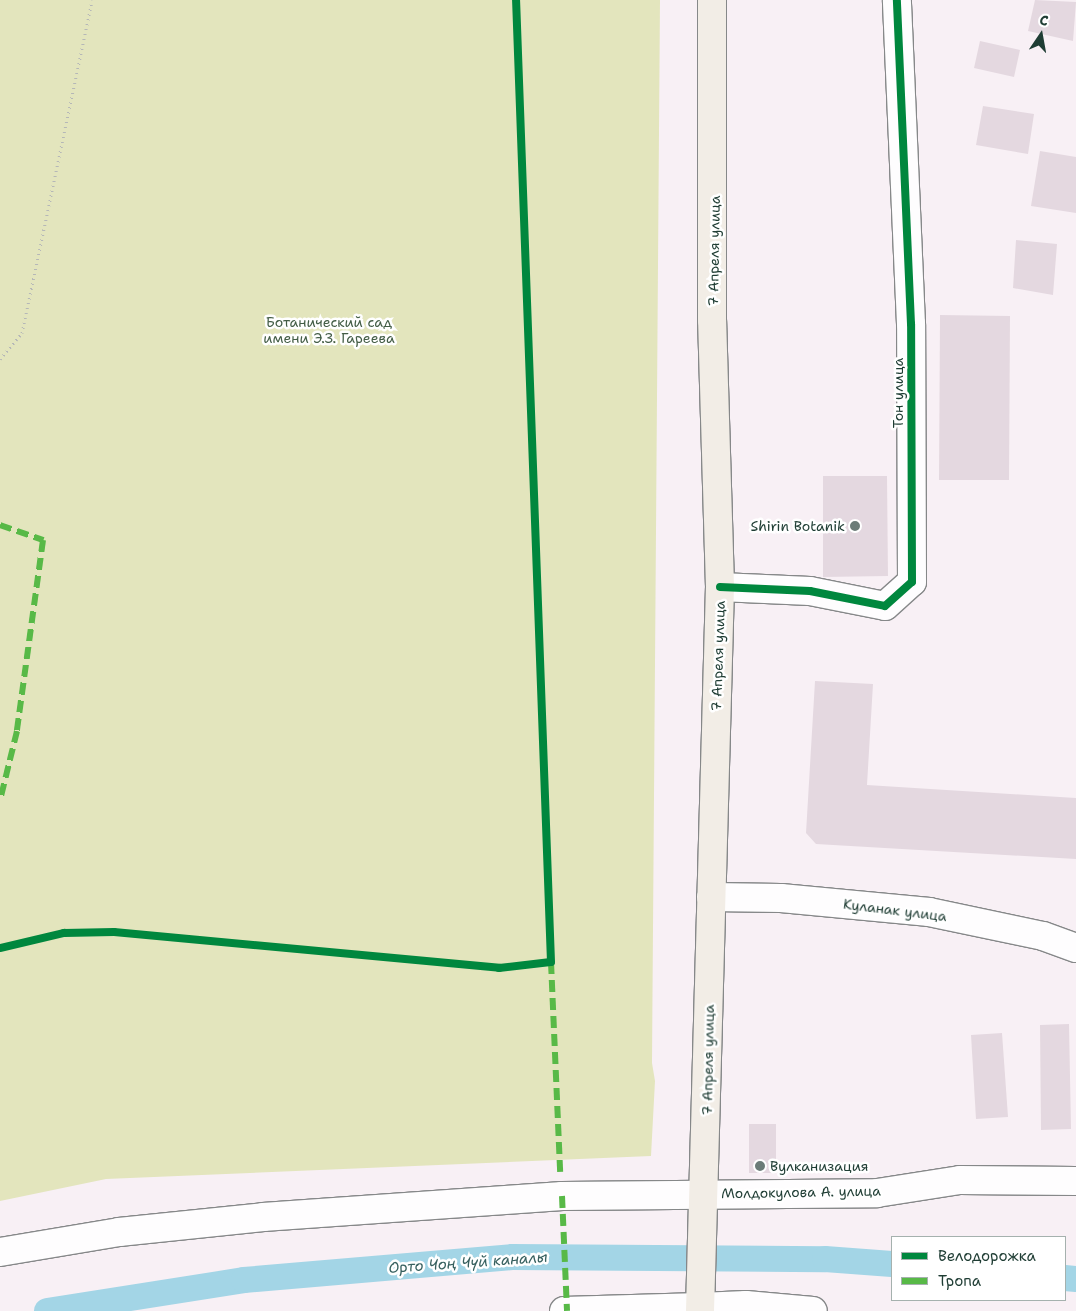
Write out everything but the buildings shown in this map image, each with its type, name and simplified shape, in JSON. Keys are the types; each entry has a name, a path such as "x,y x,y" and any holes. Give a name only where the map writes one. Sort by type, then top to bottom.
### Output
{"main road":[{"name":"7 Апреля улица","path":"700,1309 705,1206 720,587 712,320 712,0"}],"street":[{"name":"Тон улица","path":"720,587 810,591 885,606 912,582 910,324 897,0"},
{"name":"Куланак улица","path":"711,897 781,898 929,912 1043,936 1076,948"},
{"name":"Молдокулова А. улица","path":"0,1252 119,1232 263,1217 562,1196 705,1206 877,1192 960,1180 1076,1181"},
{"path":"564,1311 700,1309 746,1305 813,1311"}],"path":[{"path":"0,359 22,332 92,0"}],"green space":[{"name":"Ботанический сад имени Э.З. Гареева","path":"0,0 660,0 652,1063 655,1081 651,1156 106,1179 0,1201"}],"waterway":[{"name":"Орто Чоң Чүй каналы","path":"47,1311 244,1280 512,1257 825,1259 891,1264"},
{"name":"Орто Чоң Чүй каналы","path":"1066,1278 1076,1279"}],"marked path":[{"path":"0,525 43,540 17,731 0,800"},
{"path":"551,962 560,1172"},
{"path":"562,1196 567,1311"}],"cycle path":[{"path":"0,948 64,933 114,932 499,968 551,962 516,0"},
{"path":"720,587 810,591 885,606 912,582 911,324 897,0"}],"place":[{"name":"Shirin Botanik","path":"855,526"},
{"name":"Вулканизация","path":"760,1166"}]}
